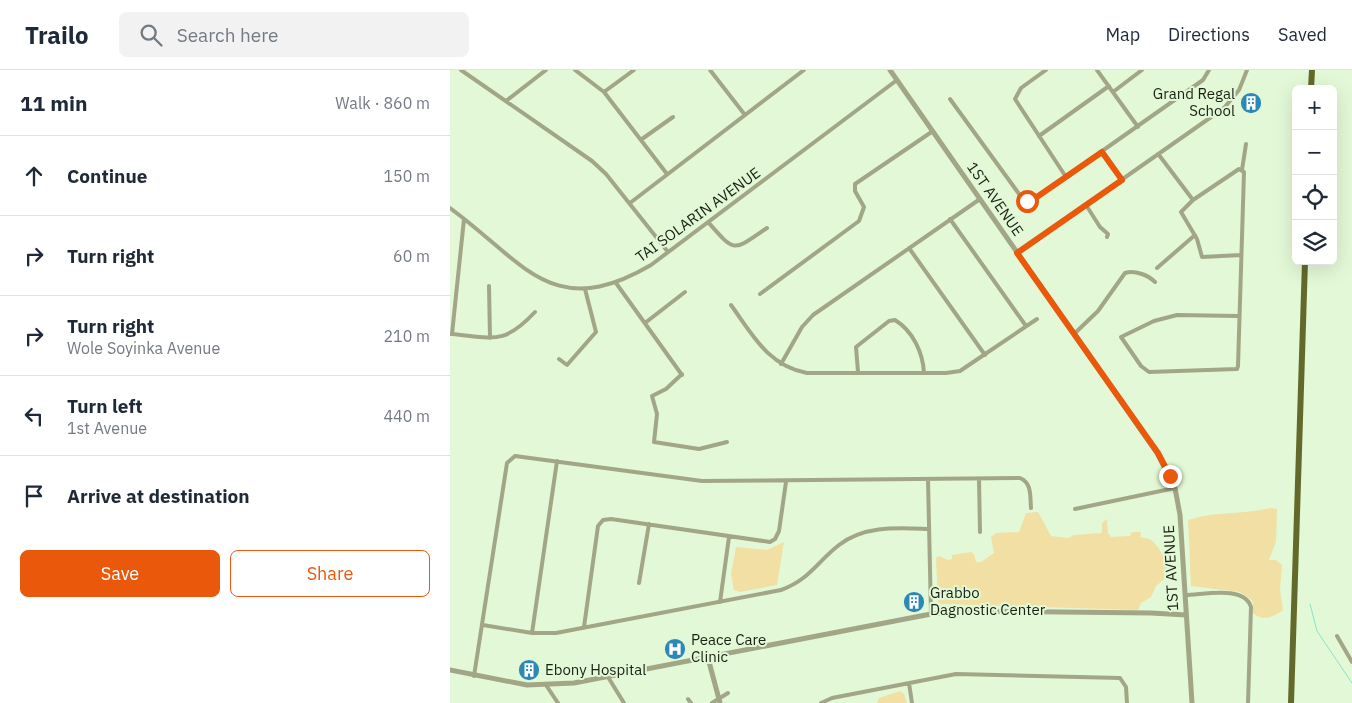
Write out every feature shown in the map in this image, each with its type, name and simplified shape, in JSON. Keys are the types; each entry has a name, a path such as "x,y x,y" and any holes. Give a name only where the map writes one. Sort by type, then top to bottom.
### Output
{"main road":[{"path":"1311,85 1312,70"},
{"path":"1291,703 1305,265"}],"street":[{"path":"461,70 585,155 606,174 668,252"},
{"path":"506,101 546,70"},
{"path":"575,70 604,92 668,174"},
{"path":"604,92 634,70"},
{"path":"710,70 746,115"},
{"path":"630,203 746,115 797,72 804,70"},
{"name":"1ST AVENUE","path":"890,70 1158,453 1174,488 1180,515 1192,703"},
{"path":"1046,70 1021,88 1016,99 1066,176"},
{"path":"1096,70 1138,127"},
{"path":"1113,92 1142,70"},
{"path":"950,99 1022,198 1027,201 1034,199 1138,127 1203,80 1209,70"},
{"path":"1017,253 1224,108 1238,90 1246,70"},
{"name":"TAI SOLARIN AVENUE","path":"450,208 534,277 562,288 585,289 616,283 651,265 897,80"},
{"path":"1039,136 1109,86"},
{"path":"642,140 673,117"},
{"path":"760,294 859,221 864,207 855,191 855,184 933,131"},
{"path":"1238,316 1177,315 1154,321 1122,337 1140,366 1149,372 1232,371 1238,366 1238,316 1244,172 1242,170 1246,144"},
{"path":"1102,152 1122,180"},
{"path":"1159,155 1192,200"},
{"path":"1241,255 1202,257 1195,235 1181,212 1192,200 1236,170 1242,170"},
{"path":"781,364 807,320 980,199"},
{"path":"1086,205 1100,227 1108,234 1107,237"},
{"path":"464,218 451,334 490,338 509,336 521,328 535,312"},
{"path":"950,219 1026,326"},
{"path":"708,222 728,245 734,248 742,245 767,228"},
{"path":"1156,268 1195,235"},
{"path":"909,248 985,355"},
{"path":"1074,334 1098,311 1125,273 1148,276 1155,282"},
{"path":"616,283 682,375 666,389 652,396 657,414 654,442 698,449 727,442"},
{"path":"489,286 490,338"},
{"path":"559,359 567,365 596,332 585,289"},
{"path":"645,322 686,292"},
{"path":"731,305 769,356 794,371 806,373 924,373 960,371 1037,319"},
{"path":"858,372 856,347 889,321 896,320 902,324 921,350 924,373"},
{"path":"474,676 507,463 514,456 702,481 786,482 1020,478 1026,480 1030,492 1031,508"},
{"path":"532,633 557,461"},
{"path":"928,479 931,614"},
{"path":"979,479 980,532"},
{"path":"584,627 598,526 603,520 611,519 649,524 770,542 775,539 779,531 786,482"},
{"path":"1075,509 1174,488"},
{"path":"639,583 649,524"},
{"path":"482,625 532,633 556,633 720,602 794,586 815,570 839,545 866,532 879,529 929,529"},
{"path":"720,602 729,537"},
{"path":"1184,595 1232,594 1242,595 1249,600 1251,607 1248,703"},
{"path":"450,670 474,676 546,685 608,677 931,614 959,611 1151,612 1186,615"},
{"path":"1337,636 1352,662"},
{"path":"708,658 719,701"},
{"path":"821,703 832,698 968,673 1112,677 1124,681 1127,703"},
{"path":"608,677 624,703"},
{"path":"909,683 912,703"},
{"path":"546,685 558,703"},
{"path":"712,703 719,701 728,693"},
{"path":"688,698 691,703"}],"shaded area":[{"path":"1270,508 1277,509 1276,541 1269,560 1276,560 1282,565 1280,590 1283,610 1272,616 1260,617 1253,613 1253,601 1240,592 1191,586 1188,520 1208,515 1250,512"},
{"path":"1038,512 1051,536 1068,538 1074,535 1102,533 1102,523 1107,519 1108,533 1111,537 1130,536 1132,532 1141,532 1140,537 1153,541 1156,545 1165,560 1169,575 1156,586 1151,597 1141,603 1138,610 941,604 938,602 936,558 939,556 948,560 952,559 952,555 971,552 974,554 976,562 981,562 994,553 991,537 996,533 1019,532 1026,513"},
{"path":"784,542 777,585 740,592 734,590 731,574 736,547 767,550"},
{"name":"Peace Care Clinic","path":"680,643 682,652 669,655 668,645"},
{"path":"900,691 904,694 907,703 877,703 879,698"}],"waterway":[{"path":"1310,604 1317,631 1352,683"}],"place":[{"name":"Grand Regal School","path":"1251,103"},
{"name":"Grabbo Dagnostic Center","path":"914,602"},
{"name":"Peace Care Clinic","path":"675,649"},
{"name":"Ebony Hospital","path":"529,670"}],"route":[{"path":"1027,201 1034,199 1102,152 1122,180 1017,253 1158,453 1170,476"}]}
